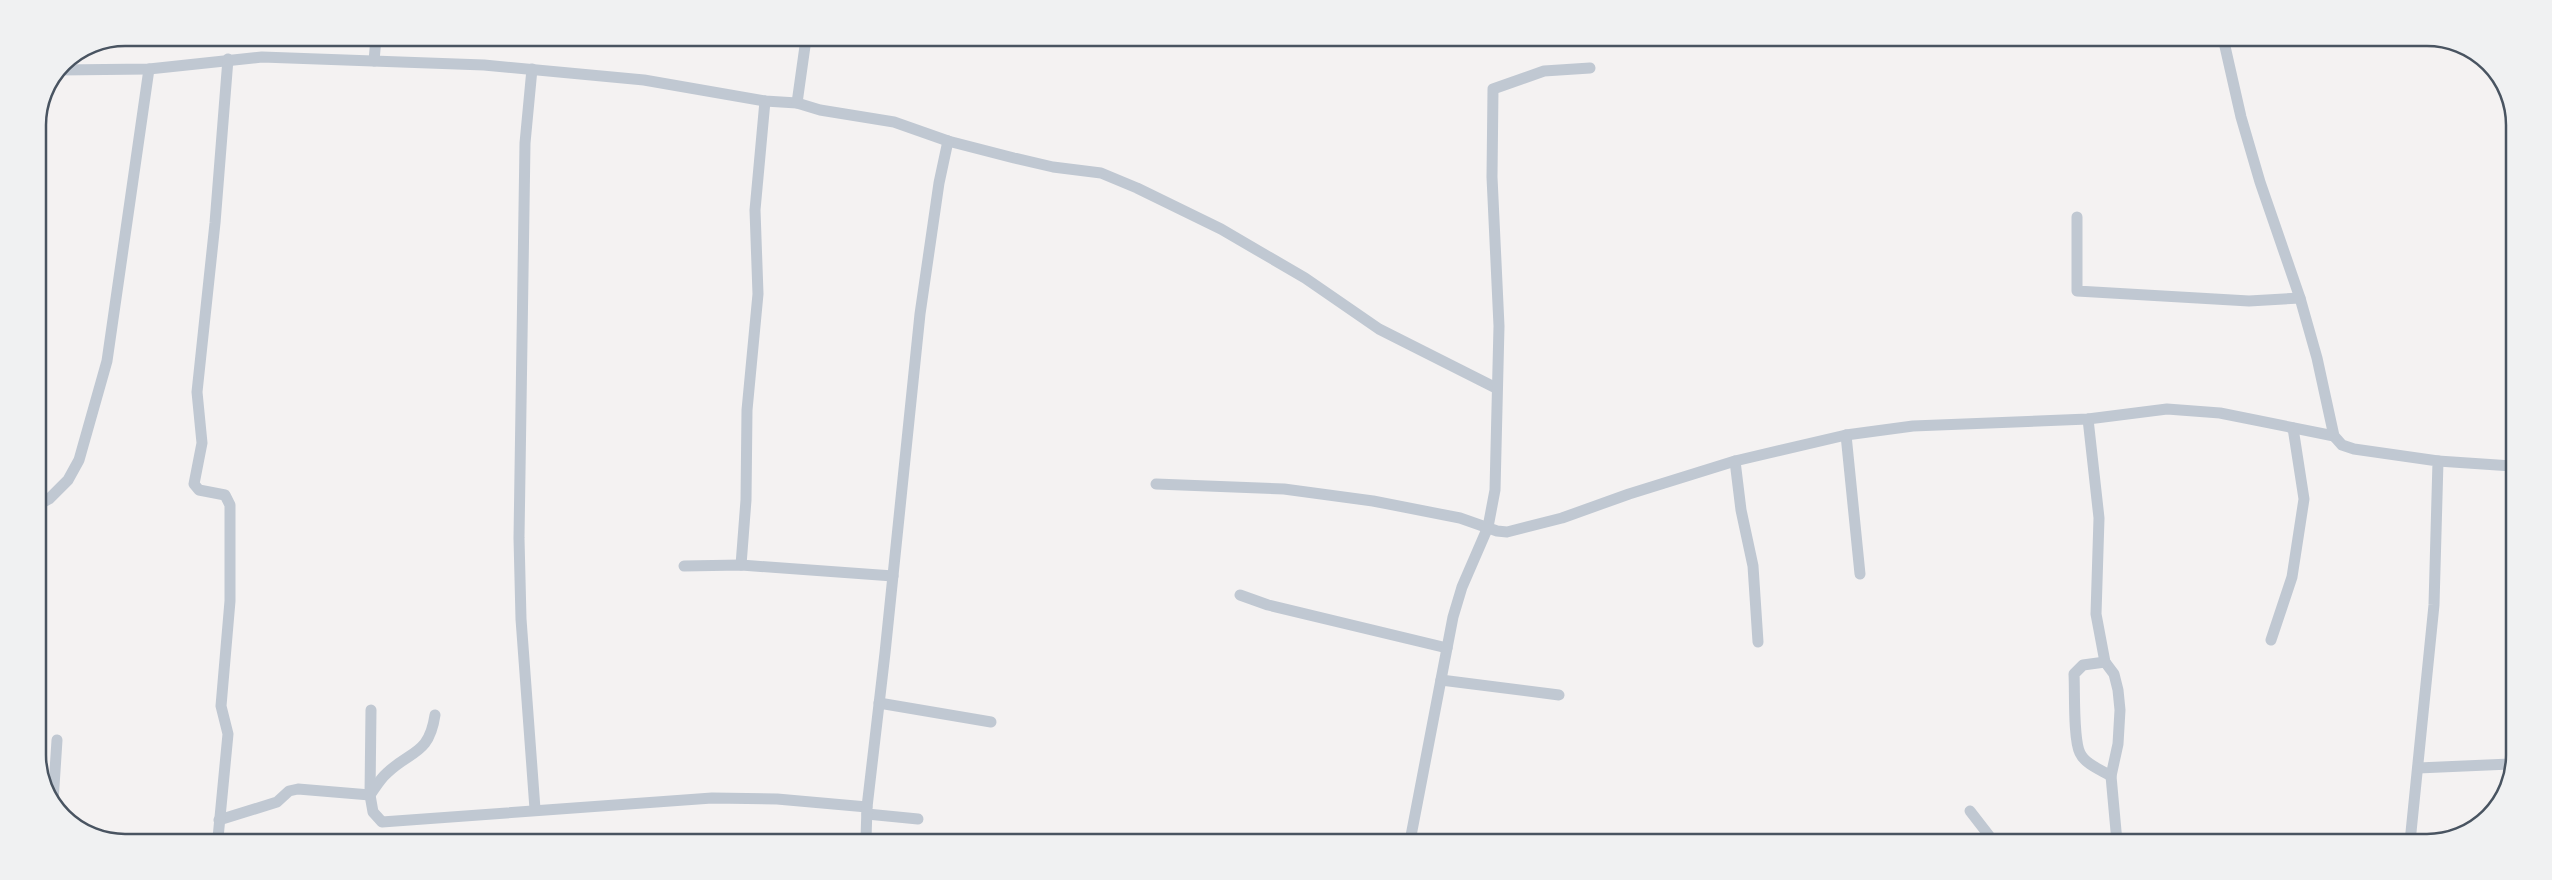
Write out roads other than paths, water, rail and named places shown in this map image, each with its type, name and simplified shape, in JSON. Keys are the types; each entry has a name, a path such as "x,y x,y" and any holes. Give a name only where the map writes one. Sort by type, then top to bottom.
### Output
{"street":[{"path":"374,61 375,46"},
{"path":"797,103 805,46"},
{"path":"2225,46 2241,117 2260,182 2300,298 2317,358 2334,436 2342,445 2354,449 2438,462 2506,466"},
{"path":"68,70 149,69 262,56 532,69 644,80 765,101 797,103 820,110 894,122 948,141 1053,167 1100,173 1137,188 1221,229 1305,278 1378,329 1496,388"},
{"path":"218,834 228,734 220,706 230,601 230,505 225,495 199,490 194,484 202,443 197,392 215,223 228,59"},
{"path":"1411,834 1453,617 1462,586 1488,527 1495,490 1499,326 1492,177 1493,89 1544,71 1590,68"},
{"path":"46,501 68,480 79,460 108,361 149,69"},
{"path":"532,69 526,143 519,538 521,619 535,810"},
{"path":"741,565 746,500 748,410 758,294 755,210 765,101"},
{"path":"866,834 867,811 920,314 938,183 948,141"},
{"path":"2077,217 2077,291 2249,301 2300,298"},
{"path":"1156,484 1284,489 1440,514 1507,532 1562,518 1628,494 1735,461 1846,435 1913,426 2088,419 2166,409 2220,413 2334,436"},
{"path":"2088,419 2099,518 2096,614 2105,662 2114,674 2120,710 2118,744 2112,776 2116,834"},
{"path":"2270,640 2292,577 2304,500 2293,428"},
{"path":"1846,435 1860,574"},
{"path":"1735,461 1741,510 1753,566 1758,642"},
{"path":"2411,834 2434,605 2438,462"},
{"path":"684,566 741,565 893,576"},
{"path":"1240,594 1268,605 1447,648"},
{"path":"2105,662 2083,665 2074,674 2077,737 2079,753 2086,761 2112,776"},
{"path":"1441,680 1560,695"},
{"path":"879,703 990,722"},
{"path":"371,710 370,795 373,812 382,822 712,798 777,799 918,819"},
{"path":"370,795 387,772 420,750 429,737 435,715"},
{"path":"54,788 57,740"},
{"path":"2418,768 2505,764"},
{"path":"219,820 277,802 289,791 298,789 370,795"},
{"path":"1970,811 1988,834"}]}
